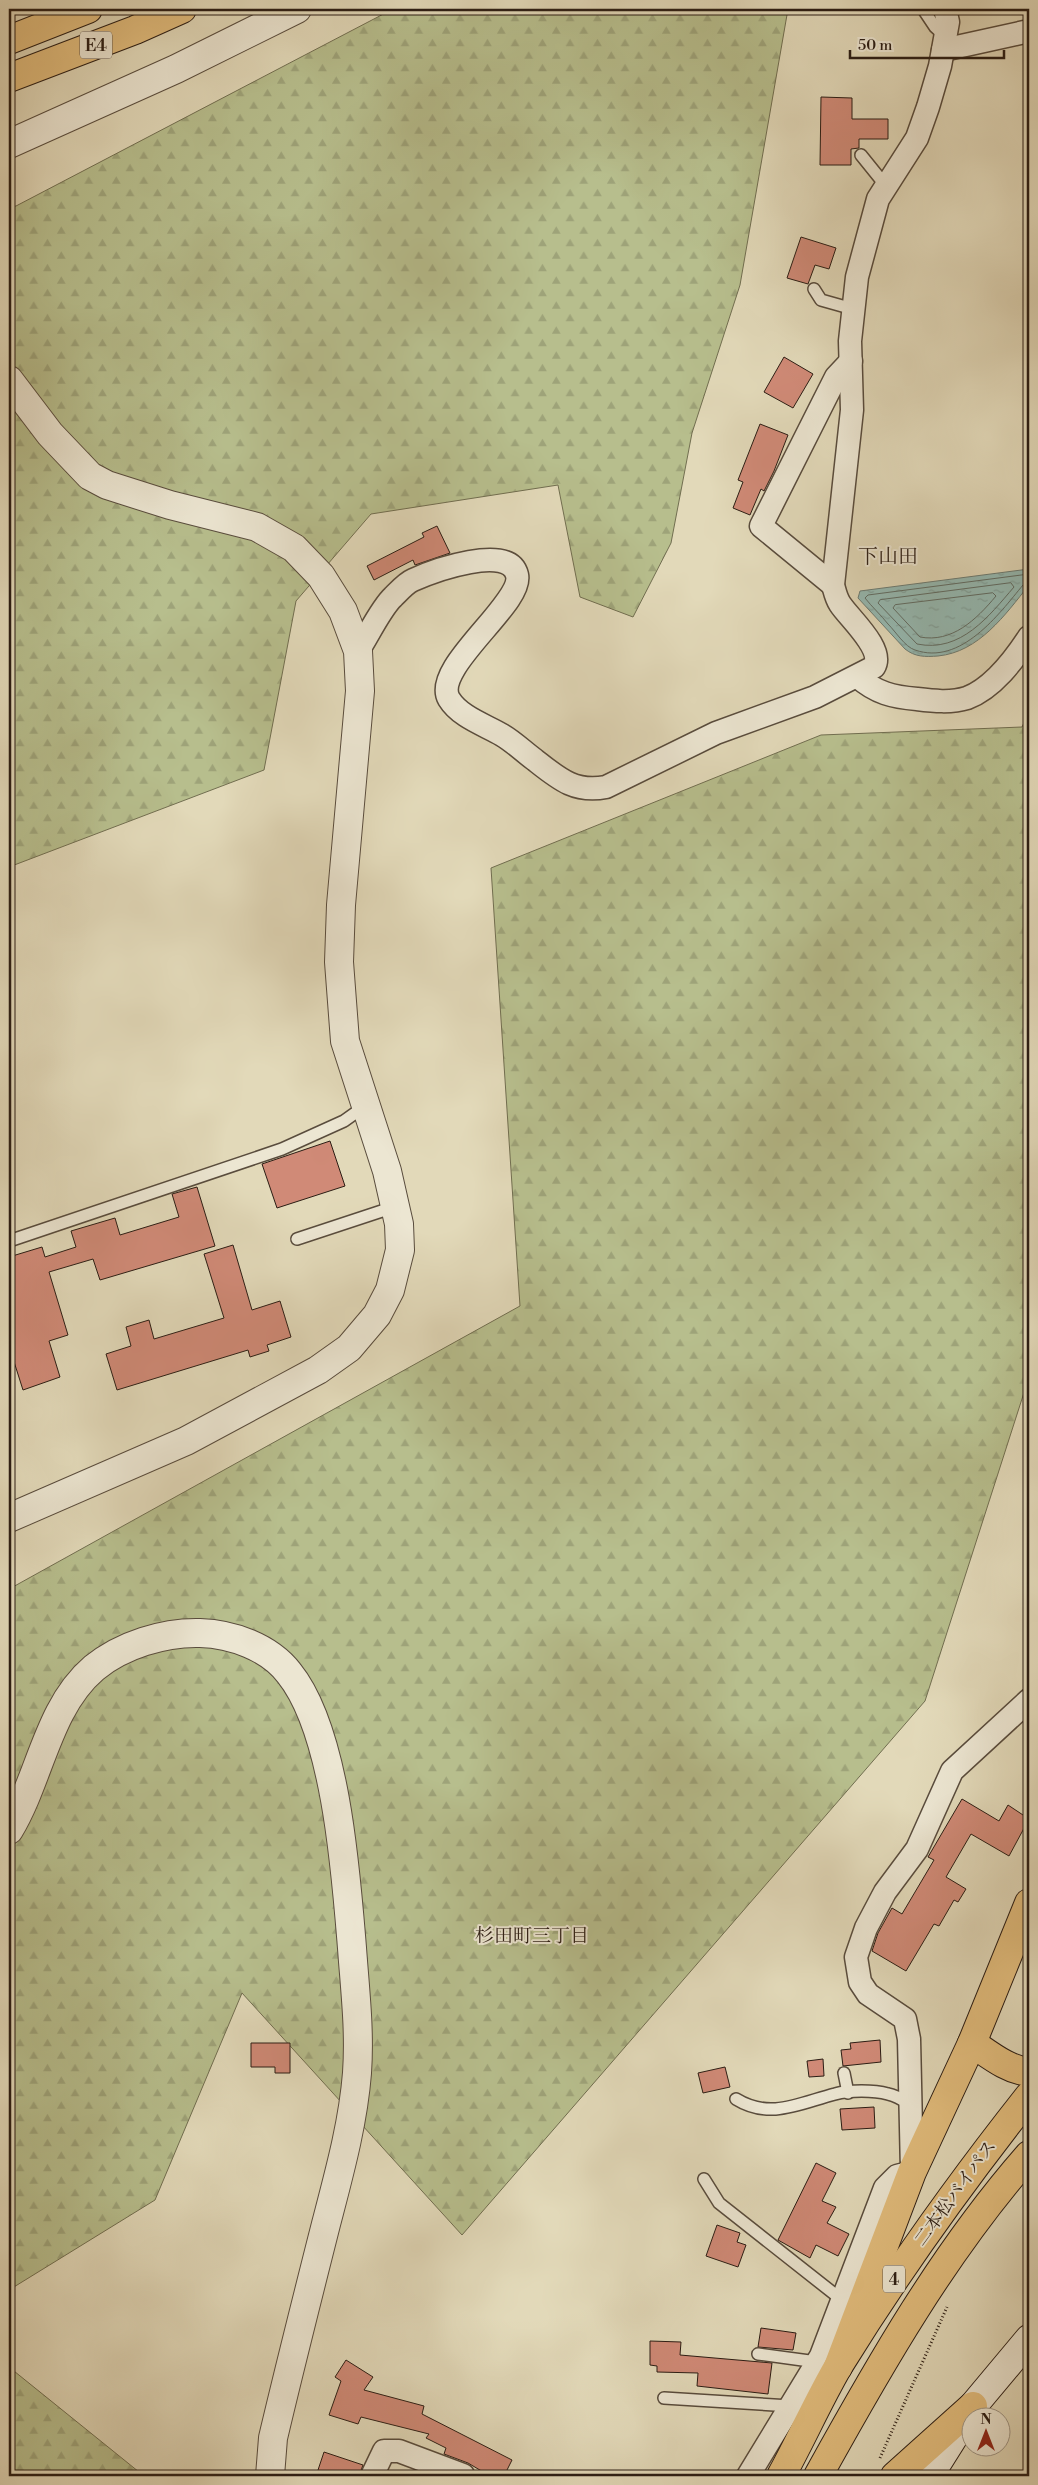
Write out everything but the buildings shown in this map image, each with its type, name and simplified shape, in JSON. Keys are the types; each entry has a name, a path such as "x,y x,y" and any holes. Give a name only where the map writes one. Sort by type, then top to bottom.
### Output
{"highway":[{"name":"E4","path":"9,40 88,9"},
{"name":"E4","path":"9,78 135,30 182,9"},
{"path":"828,2364 912,2172 972,2043 1029,1903"},
{"path":"972,2043 998,2061 1019,2071 1029,2072"},
{"name":"二本松バイパス","path":"782,2476 828,2364 979,2159 1029,2096"},
{"name":"二本松バイパス","path":"818,2476 870,2383 941,2269 1004,2184 1029,2155"},
{"path":"887,2469 973,2406"}],"street":[{"path":"9,144 176,69 297,9"},
{"path":"358,651 391,599 412,580 456,564 496,559 509,564 517,574 517,588 482,631 449,678 446,689 450,700 466,715 504,736 557,777 574,787 591,790 606,787 716,733 774,714 858,678 874,667 877,659 868,639 840,605 833,585 852,410 850,361 857,277 866,236 878,199 917,138 928,107 948,22 946,9"},
{"path":"944,43 1029,31"},
{"path":"833,585 761,526 836,377 850,361"},
{"path":"9,380 50,434 90,476 107,485 170,505 257,527 294,548 320,576 343,611 358,651 360,691 341,905 339,962 345,1040 387,1171 399,1224 400,1250 390,1290 377,1315 349,1348 318,1370 186,1440 9,1518"},
{"path":"858,678 872,689 902,698 937,701 966,698 989,684 1010,663 1029,637"},
{"path":"9,1830 23,1807 54,1728 68,1702 82,1680 95,1667 118,1654 153,1640 179,1633 214,1634 238,1640 271,1656 288,1670 302,1691 327,1761 334,1801 350,1920 357,2009 357,2072 352,2115 338,2177 273,2438 270,2476"},
{"path":"748,2476 790,2406 828,2364 842,2300 885,2188 897,2176 912,2172 909,2039 905,2019 868,1994 860,1982 856,1956 866,1928 885,1892 917,1849 952,1770 1029,1700"},
{"path":"929,2476 973,2406 1029,2339"},
{"path":"372,2476 384,2451 398,2451 463,2475"}],"lane":[{"path":"923,9 944,43"},
{"path":"861,155 886,186"},
{"path":"814,289 821,300 854,308"},
{"path":"9,1241 282,1149 344,1121 365,1106"},
{"path":"297,1239 394,1207"},
{"path":"844,2073 848,2093"},
{"path":"736,2099 750,2108 772,2109 807,2103 837,2093 888,2094 909,2104"},
{"path":"704,2179 719,2203 842,2300"},
{"path":"758,2354 828,2364"},
{"path":"664,2398 790,2406"}],"path":[{"path":"887,2469 880,2455 948,2305"}],"green space":[{"path":"393,9 788,9 740,285 692,433 671,543 633,617 580,597 558,485 371,514 296,601 264,770 9,867 9,207 16,206"},
{"path":"1029,712 1029,1377 925,1701 462,2235 242,1993 155,2200 9,2290 9,1586 11,1588 520,1306 491,868 821,735 1022,727"},
{"path":"9,2367 144,2476 9,2476"}],"water":[{"path":"1029,569 1029,585 990,630 966,647 953,653 938,656 920,656 905,649 858,598 860,591"}],"district":[{"name":"下山田","path":"888,556"},
{"name":"杉田町三丁目","path":"532,1935"}]}
